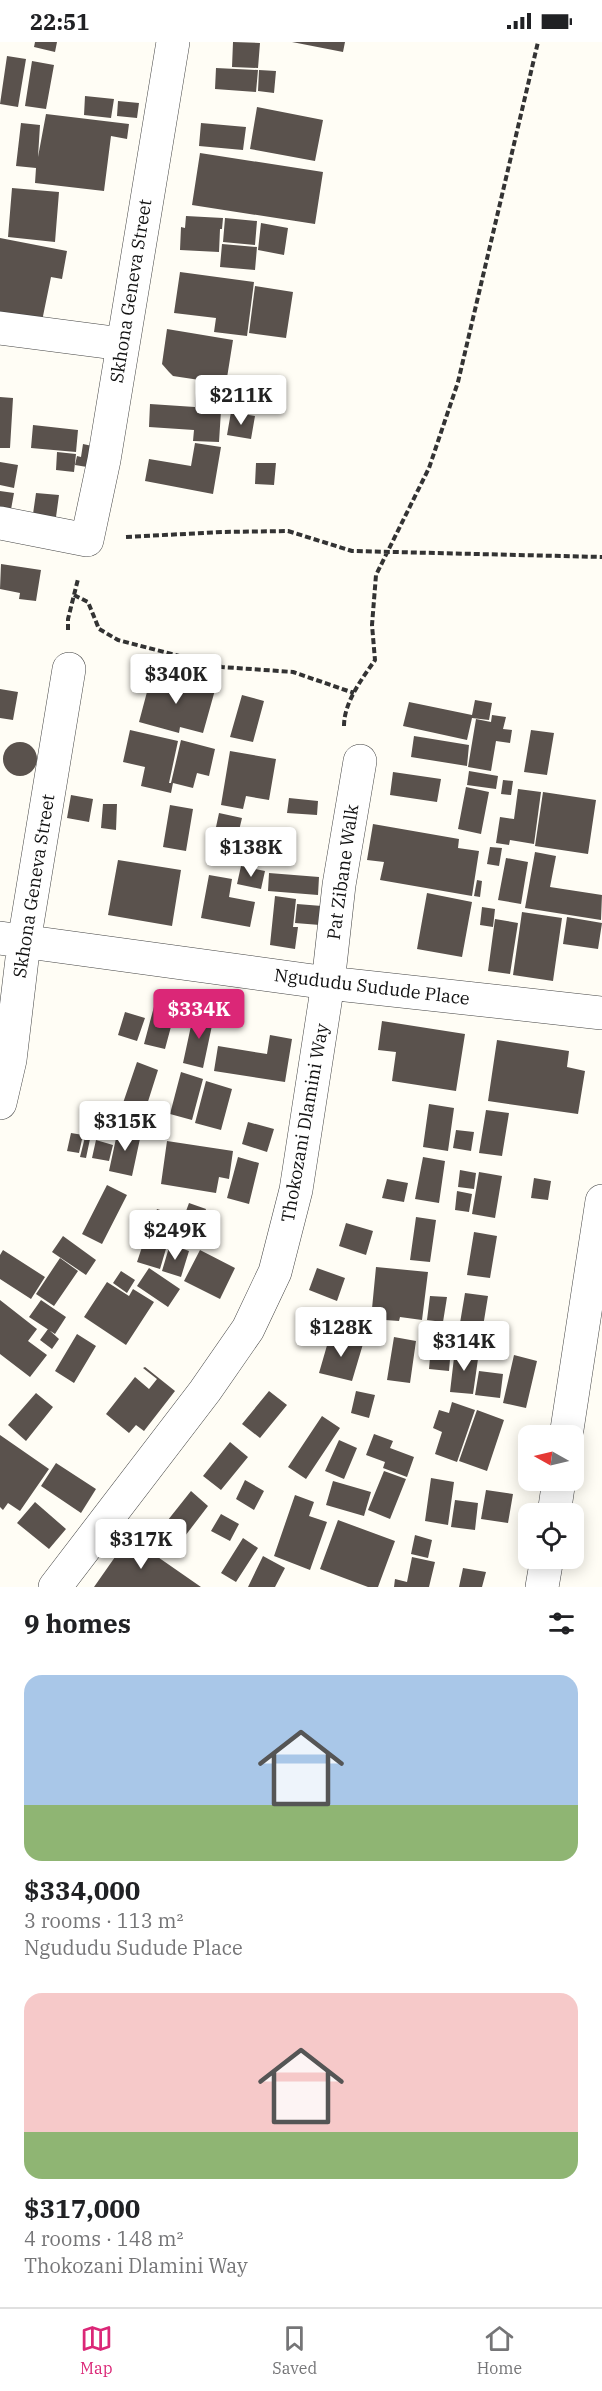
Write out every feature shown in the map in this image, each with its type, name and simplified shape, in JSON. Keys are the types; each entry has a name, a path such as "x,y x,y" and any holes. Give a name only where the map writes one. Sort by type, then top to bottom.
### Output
{"street":[{"name":"Skhona Geneva Street","path":"87,540 104,460 173,42"},
{"path":"0,328 122,344"},
{"path":"0,523 87,540"},
{"name":"Skhona Geneva Street","path":"0,1103 10,1060 12,940 69,669"},
{"name":"Pat Zibane Walk","path":"328,983 339,885 360,760"},
{"name":"Ngududu Sudude Place","path":"12,940 328,983 602,1013"},
{"name":"Thokozani Dlamini Way","path":"55,1587 205,1391 248,1329 275,1272 297,1190 328,983"},
{"path":"568,1425 602,1201"},
{"path":"542,1587 545,1569"}],"path":[{"path":"344,730 344,719 354,693 375,660 372,625 376,575 429,468 458,382 538,42"},
{"path":"69,669 68,619 87,540 222,532 288,531 352,551 602,557"},
{"path":"74,595 88,602 99,629 118,640 222,667 293,672 354,693"}],"building":[{"path":"35,42 57,42 55,52 34,47"},
{"path":"233,42 260,43 258,68 232,67"},
{"path":"292,42 345,42 343,52"},
{"path":"7,56 26,59 18,107 0,104"},
{"path":"32,61 54,65 46,109 25,106"},
{"path":"216,68 258,70 256,92 215,89"},
{"path":"259,70 276,71 274,93 258,91"},
{"path":"85,96 114,99 111,118 84,115"},
{"path":"118,101 139,103 137,118 117,116"},
{"path":"257,107 323,120 315,161 250,149"},
{"path":"46,114 129,124 127,139 111,136 104,191 35,183 36,168 16,166 21,123 40,125 38,157"},
{"path":"201,123 246,127 243,150 199,146"},
{"path":"200,153 323,172 315,224 192,205"},
{"path":"12,188 59,192 55,242 8,237"},
{"path":"186,216 223,218 219,252 180,250 181,227 185,228"},
{"path":"225,218 257,221 255,245 223,242"},
{"path":"261,223 288,228 284,255 258,250"},
{"path":"0,238 67,251 62,279 51,277 42,321 0,313"},
{"path":"222,244 257,247 255,270 220,267"},
{"path":"180,272 254,282 247,336 214,332 216,318 174,313"},
{"path":"255,286 293,292 286,338 249,333"},
{"path":"167,329 233,340 226,384 173,376 162,364"},
{"path":"196,393 222,395 219,442 193,441 194,430 149,427 150,404 195,407"},
{"path":"0,397 13,398 10,448 0,448"},
{"path":"231,412 255,416 251,439 227,435"},
{"path":"33,425 78,430 76,452 31,448"},
{"path":"195,443 221,447 213,494 145,481 149,459 191,466"},
{"path":"83,444 97,447 93,468 75,465 77,456 81,457"},
{"path":"57,452 76,454 74,472 56,470"},
{"path":"0,462 18,465 14,488 0,485"},
{"path":"256,463 276,463 274,485 255,484"},
{"path":"0,491 14,493 10,515 0,514"},
{"path":"36,493 59,495 56,517 33,514"},
{"path":"1,564 41,570 36,601 19,599 20,593 0,589"},
{"path":"152,673 215,690 203,733 180,727 179,733 139,722"},
{"path":"0,689 18,692 13,720 0,718"},
{"path":"242,695 264,701 253,742 230,737"},
{"path":"475,700 492,703 489,720 472,718 467,740 403,726 409,702 472,715"},
{"path":"492,715 506,717 503,729 512,730 510,743 496,741 491,771 468,767 476,719 491,722"},
{"path":"130,730 178,741 169,783 171,783 181,740 215,749 209,776 197,773 193,788 173,783 171,793 141,786 145,767 123,762"},
{"path":"531,730 554,733 547,775 524,772"},
{"path":"414,736 469,745 467,766 411,757"},
{"path":"20,742 32,747 37,759 32,771 20,776 8,771 3,759 8,747"},
{"path":"230,751 276,759 269,800 246,796 243,809 221,805"},
{"path":"469,771 498,776 496,789 467,785"},
{"path":"393,772 441,779 437,802 390,795"},
{"path":"503,780 513,781 511,795 501,794"},
{"path":"466,787 489,792 481,834 458,829"},
{"path":"518,789 541,792 534,844 510,840 509,845 496,843 500,817 514,819"},
{"path":"543,792 596,800 588,854 535,846"},
{"path":"71,795 93,799 89,822 67,818"},
{"path":"289,798 318,801 317,815 287,813"},
{"path":"103,804 117,804 116,830 101,828"},
{"path":"170,805 193,809 186,851 163,847"},
{"path":"219,813 242,818 232,860 210,855"},
{"path":"373,824 459,839 458,848 479,851 472,896 380,880 384,862 367,860"},
{"path":"490,847 502,848 499,866 487,864"},
{"path":"535,852 556,856 550,887 602,895 601,920 525,908"},
{"path":"506,858 528,862 521,904 498,900"},
{"path":"118,860 181,870 172,926 108,915"},
{"path":"241,866 265,871 261,889 237,884"},
{"path":"269,873 319,877 318,895 268,891"},
{"path":"209,875 232,879 229,897 255,902 250,927 201,918"},
{"path":"477,880 482,881 480,897 474,896"},
{"path":"427,893 472,902 462,957 417,949"},
{"path":"275,896 296,899 293,927 298,927 295,949 270,945"},
{"path":"297,904 322,906 320,925 295,923"},
{"path":"482,907 495,909 493,927 480,925"},
{"path":"522,912 562,918 553,981 513,975"},
{"path":"567,917 602,923 598,949 563,944"},
{"path":"495,919 518,923 510,974 488,971"},
{"path":"155,1003 176,1008 165,1049 144,1044"},
{"path":"125,1012 145,1018 137,1041 118,1035"},
{"path":"194,1012 214,1016 203,1068 183,1063"},
{"path":"382,1021 465,1034 456,1091 392,1081 396,1052 378,1050"},
{"path":"270,1035 292,1039 285,1082 214,1071 218,1046 267,1054"},
{"path":"497,1040 569,1051 567,1067 585,1071 578,1114 488,1101"},
{"path":"137,1062 158,1070 145,1111 123,1103"},
{"path":"181,1072 203,1079 192,1120 170,1114"},
{"path":"206,1081 232,1089 221,1130 195,1123"},
{"path":"429,1104 454,1108 448,1151 423,1147"},
{"path":"486,1110 509,1113 502,1156 479,1153"},
{"path":"248,1122 274,1129 267,1152 242,1144"},
{"path":"118,1129 141,1134 132,1176 109,1171"},
{"path":"456,1130 474,1132 471,1151 453,1148"},
{"path":"71,1133 83,1135 79,1153 67,1151"},
{"path":"85,1137 90,1139 86,1158 80,1157"},
{"path":"96,1140 113,1145 109,1161 92,1158"},
{"path":"167,1141 233,1151 229,1179 219,1177 216,1193 161,1184"},
{"path":"238,1157 259,1163 249,1204 227,1198"},
{"path":"423,1157 445,1161 439,1203 415,1199"},
{"path":"460,1170 476,1173 474,1189 458,1187"},
{"path":"479,1172 502,1176 495,1218 472,1214"},
{"path":"534,1178 551,1181 548,1200 531,1198"},
{"path":"387,1179 408,1183 404,1202 382,1198"},
{"path":"107,1185 127,1195 102,1244 82,1234"},
{"path":"457,1191 472,1194 469,1212 455,1210"},
{"path":"189,1203 206,1209 201,1228 182,1222"},
{"path":"157,1209 176,1215 160,1269 137,1262 142,1247 134,1244 140,1226 148,1229 150,1224 161,1227 152,1223"},
{"path":"416,1217 436,1220 430,1262 410,1260"},
{"path":"346,1223 373,1231 366,1255 339,1246"},
{"path":"474,1232 497,1236 490,1278 467,1275"},
{"path":"63,1236 96,1260 86,1275 52,1252"},
{"path":"170,1244 189,1251 181,1277 162,1271"},
{"path":"3,1250 45,1277 31,1299 0,1279 0,1255"},
{"path":"200,1250 235,1268 220,1299 184,1281"},
{"path":"60,1258 78,1271 54,1306 36,1294"},
{"path":"376,1267 428,1272 422,1320 400,1317 399,1321 371,1319"},
{"path":"149,1268 180,1289 168,1307 137,1286"},
{"path":"317,1268 345,1278 337,1301 309,1290"},
{"path":"121,1271 135,1280 127,1293 113,1283"},
{"path":"107,1282 129,1296 133,1289 154,1302 126,1345 84,1317"},
{"path":"465,1293 488,1296 481,1339 458,1335"},
{"path":"430,1296 447,1297 443,1322 427,1320"},
{"path":"0,1300 37,1329 28,1341 47,1355 30,1377 0,1354"},
{"path":"41,1300 66,1317 55,1334 29,1317"},
{"path":"48,1329 59,1339 52,1349 40,1340"},
{"path":"77,1334 96,1346 74,1383 55,1371"},
{"path":"330,1335 363,1344 352,1381 319,1373"},
{"path":"394,1337 416,1341 410,1383 387,1380"},
{"path":"431,1346 451,1348 449,1371 429,1369"},
{"path":"455,1349 479,1352 473,1394 450,1392"},
{"path":"514,1355 537,1361 526,1408 503,1403"},
{"path":"145,1367 175,1391 144,1431 136,1425 129,1433 106,1414 135,1377 149,1389 157,1379 143,1368"},
{"path":"479,1371 503,1374 500,1398 475,1395"},
{"path":"269,1391 287,1405 260,1438 242,1424"},
{"path":"356,1391 375,1395 369,1418 351,1413"},
{"path":"36,1393 53,1407 26,1441 8,1425"},
{"path":"452,1402 475,1410 457,1462 435,1454 442,1432 433,1428 439,1410 449,1413"},
{"path":"477,1410 504,1420 487,1471 459,1461"},
{"path":"322,1416 340,1428 306,1479 288,1467"},
{"path":"374,1434 393,1441 390,1448 414,1457 407,1477 383,1468 385,1462 366,1455"},
{"path":"0,1435 49,1469 20,1511 8,1503 3,1510 0,1507"},
{"path":"339,1440 357,1448 344,1479 325,1471"},
{"path":"230,1442 248,1457 221,1490 203,1476"},
{"path":"56,1463 96,1489 81,1513 41,1486"},
{"path":"384,1471 406,1479 390,1519 368,1510"},
{"path":"431,1478 454,1482 448,1525 425,1521"},
{"path":"245,1480 264,1491 254,1510 236,1499"},
{"path":"333,1481 371,1492 364,1516 326,1505"},
{"path":"486,1490 513,1494 508,1523 481,1519"},
{"path":"191,1491 208,1506 182,1540 164,1525"},
{"path":"295,1495 314,1502 309,1516 327,1522 310,1570 274,1556"},
{"path":"455,1500 478,1503 475,1530 451,1527"},
{"path":"35,1502 66,1529 49,1549 17,1523"},
{"path":"221,1514 239,1524 230,1541 211,1531"},
{"path":"338,1520 395,1541 378,1587 368,1587 320,1569"},
{"path":"415,1535 432,1540 428,1558 411,1554"},
{"path":"129,1537 201,1587 94,1587"},
{"path":"243,1538 258,1548 236,1582 221,1573"},
{"path":"263,1556 285,1568 275,1587 248,1587"},
{"path":"412,1557 435,1562 429,1587 394,1587 395,1579 407,1582"},
{"path":"463,1568 486,1572 482,1587 459,1587"}]}
